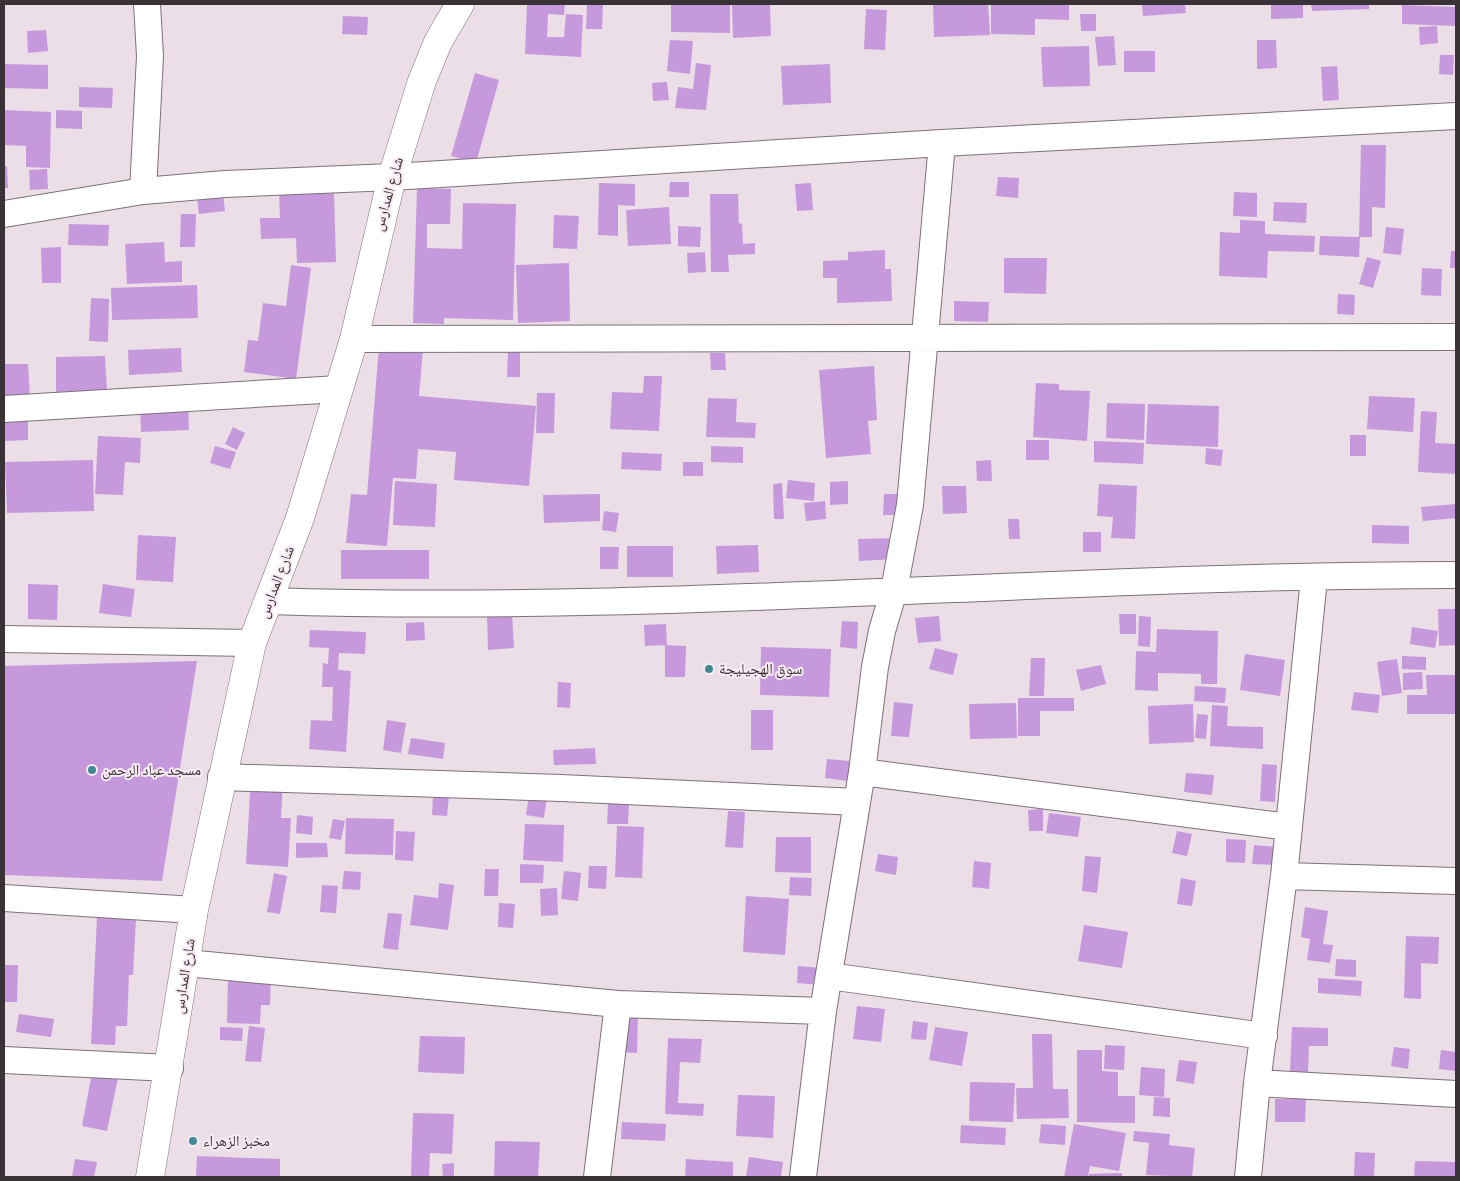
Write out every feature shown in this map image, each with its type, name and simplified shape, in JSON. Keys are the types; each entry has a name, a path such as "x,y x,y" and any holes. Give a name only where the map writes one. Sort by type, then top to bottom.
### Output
{"street":[{"path":"144,191 150,56 147,4"},
{"name":"شارع المدارس","path":"150,1177 170,1068 194,910 221,777 252,643 300,518 354,339 392,178 422,81 438,42 460,4"},
{"path":"4,214 144,191 224,184 392,178 942,143 1456,116"},
{"path":"803,1177 823,1011 862,772 874,667 894,590 910,505 942,143"},
{"path":"354,339 1456,337"},
{"path":"4,409 339,389"},
{"path":"269,601 384,605 634,600 894,590 1456,575"},
{"path":"1248,1177 1284,876 1314,578"},
{"path":"4,639 252,643"},
{"path":"862,772 1289,827"},
{"path":"221,777 571,788 857,802"},
{"path":"1284,876 1456,881"},
{"path":"4,898 194,910"},
{"path":"186,963 618,1004 823,1011"},
{"path":"829,976 1264,1036"},
{"path":"597,1177 618,1004"},
{"path":"4,1060 170,1068"},
{"path":"1258,1083 1456,1094"}],"building":[{"path":"527,4 565,4 564,15 548,14 547,37 564,37 566,14 583,15 581,57 525,54"},
{"path":"587,4 603,4 602,29 586,29"},
{"path":"671,4 730,4 730,33 671,32"},
{"path":"732,4 770,4 771,36 733,38"},
{"path":"933,4 988,4 990,35 934,37"},
{"path":"991,4 1069,4 1069,20 1035,19 1035,35 991,34"},
{"path":"1142,4 1185,4 1186,13 1143,16"},
{"path":"1271,4 1303,4 1303,18 1271,19"},
{"path":"1311,4 1369,4 1369,9 1312,11"},
{"path":"1402,5 1456,7 1456,26 1402,24"},
{"path":"866,9 887,10 885,50 864,49"},
{"path":"1080,14 1096,14 1096,31 1081,31"},
{"path":"343,16 368,17 367,35 342,34"},
{"path":"1437,26 1438,43 1420,45 1419,27"},
{"path":"46,30 48,51 28,53 27,31"},
{"path":"1114,36 1116,65 1098,66 1095,37"},
{"path":"670,40 693,41 690,74 667,71"},
{"path":"1257,40 1276,40 1277,68 1257,69"},
{"path":"1089,46 1090,86 1043,87 1041,47"},
{"path":"1124,51 1155,51 1155,72 1124,72"},
{"path":"1440,55 1454,55 1453,75 1439,74"},
{"path":"696,63 711,65 706,110 675,108 678,87 693,89"},
{"path":"4,64 48,65 48,89 4,88"},
{"path":"830,64 831,103 783,105 781,66"},
{"path":"1337,66 1339,100 1323,101 1321,67"},
{"path":"475,73 499,80 476,163 451,156"},
{"path":"667,82 669,100 653,101 652,83"},
{"path":"79,87 113,88 112,108 79,107"},
{"path":"4,110 51,112 50,168 26,167 26,146 4,145"},
{"path":"56,110 82,111 82,129 56,128"},
{"path":"1361,145 1386,145 1385,208 1372,207 1372,237 1359,237"},
{"path":"4,166 7,166 8,188 4,188"},
{"path":"47,169 48,189 30,190 29,170"},
{"path":"998,177 1019,178 1018,198 996,196"},
{"path":"670,182 689,182 689,197 669,197"},
{"path":"599,183 635,184 635,206 618,205 618,236 598,235"},
{"path":"811,183 813,210 797,211 795,184"},
{"path":"417,188 451,189 450,224 427,224 427,248 462,249 463,203 516,204 513,320 444,318 444,324 413,323"},
{"path":"1234,192 1257,193 1257,217 1233,216"},
{"path":"334,193 336,262 297,263 296,238 261,239 260,218 280,218 279,194"},
{"path":"223,194 225,211 199,214 197,197"},
{"path":"710,194 738,194 739,224 742,223 743,244 755,243 755,254 728,255 729,272 711,272"},
{"path":"1274,202 1307,203 1306,223 1273,221"},
{"path":"669,207 671,244 628,246 626,210"},
{"path":"181,214 196,214 195,247 180,247"},
{"path":"554,215 579,216 577,249 553,248"},
{"path":"1240,220 1265,221 1265,234 1315,236 1314,252 1268,251 1267,278 1219,276 1220,232 1240,233"},
{"path":"69,224 109,225 108,246 68,245"},
{"path":"678,226 701,227 700,247 678,246"},
{"path":"1386,227 1404,229 1401,255 1383,253"},
{"path":"1320,236 1360,237 1359,257 1319,255"},
{"path":"164,242 165,262 182,261 182,282 127,284 125,244"},
{"path":"61,247 61,283 42,283 41,248"},
{"path":"885,250 885,269 891,269 892,301 837,303 837,278 823,278 823,261 848,260 848,252"},
{"path":"1451,251 1456,251 1456,268 1450,268"},
{"path":"705,252 706,272 688,273 687,253"},
{"path":"1367,257 1381,261 1373,288 1359,284"},
{"path":"1004,258 1047,258 1046,294 1004,293"},
{"path":"569,263 570,321 518,323 516,265"},
{"path":"291,265 311,268 296,379 244,372 248,340 258,341 263,303 286,306"},
{"path":"1422,268 1442,269 1441,296 1421,295"},
{"path":"197,285 198,318 112,320 111,288"},
{"path":"1338,294 1355,295 1354,315 1337,314"},
{"path":"91,298 109,299 108,342 89,341"},
{"path":"954,301 989,302 988,322 954,321"},
{"path":"379,346 423,349 419,396 536,406 529,486 454,480 456,452 418,449 416,479 393,478 387,546 346,543 351,494 367,495"},
{"path":"181,348 182,372 129,375 128,350"},
{"path":"508,351 520,352 520,377 507,377"},
{"path":"710,353 725,353 726,370 711,370"},
{"path":"105,356 107,391 56,392 56,357"},
{"path":"4,364 28,364 30,398 4,399"},
{"path":"874,366 877,420 868,421 871,454 826,458 819,370"},
{"path":"644,376 662,376 659,431 610,429 612,392 643,393"},
{"path":"1036,383 1059,384 1059,390 1090,391 1087,441 1033,437"},
{"path":"537,393 555,393 554,433 536,433"},
{"path":"1369,396 1415,398 1413,432 1367,429"},
{"path":"708,398 737,399 736,422 756,423 755,438 706,437"},
{"path":"188,401 189,430 141,432 140,402"},
{"path":"1107,403 1145,404 1144,440 1106,438"},
{"path":"1148,404 1219,406 1218,447 1146,444"},
{"path":"1421,411 1437,412 1435,443 1456,444 1456,474 1418,472"},
{"path":"4,421 28,421 28,440 5,441"},
{"path":"233,427 245,433 237,450 225,444"},
{"path":"1350,435 1366,435 1366,456 1350,456"},
{"path":"98,436 141,438 140,463 125,462 123,495 95,494"},
{"path":"1026,440 1049,440 1049,460 1026,460"},
{"path":"1094,441 1144,443 1143,464 1094,462"},
{"path":"215,446 236,452 230,469 210,463"},
{"path":"711,446 743,447 743,463 711,462"},
{"path":"1206,448 1223,450 1221,466 1205,464"},
{"path":"622,452 662,454 661,471 621,469"},
{"path":"93,460 94,511 7,513 5,462"},
{"path":"991,460 992,481 977,481 976,461"},
{"path":"683,462 703,462 703,476 683,476"},
{"path":"788,480 815,483 814,501 786,498"},
{"path":"395,481 437,484 435,527 393,525"},
{"path":"848,481 848,504 830,505 830,482"},
{"path":"782,483 784,519 774,519 773,484"},
{"path":"1099,484 1137,486 1135,539 1111,538 1113,517 1097,516"},
{"path":"942,486 966,486 967,513 943,514"},
{"path":"600,494 600,521 544,523 543,495"},
{"path":"884,494 902,494 902,515 883,515"},
{"path":"825,501 826,519 806,521 804,503"},
{"path":"1456,504 1456,518 1423,521 1421,507"},
{"path":"604,511 619,513 616,532 602,530"},
{"path":"1008,519 1019,519 1020,539 1009,539"},
{"path":"1372,525 1409,526 1409,544 1372,543"},
{"path":"1083,532 1101,532 1101,552 1083,552"},
{"path":"138,535 176,537 173,582 136,580"},
{"path":"897,538 897,559 859,561 858,539"},
{"path":"758,545 759,572 717,574 716,546"},
{"path":"627,546 673,546 673,577 627,577"},
{"path":"600,547 619,547 618,569 600,569"},
{"path":"341,550 429,550 429,579 341,579"},
{"path":"28,584 58,585 57,620 28,619"},
{"path":"103,584 135,589 131,617 99,613"},
{"path":"1438,609 1456,609 1456,645 1439,646"},
{"path":"512,614 514,648 488,650 487,615"},
{"path":"1119,614 1136,614 1136,634 1120,634"},
{"path":"939,616 941,641 918,643 915,618"},
{"path":"1139,616 1151,617 1150,647 1138,646"},
{"path":"842,621 858,622 857,649 840,647"},
{"path":"424,622 425,640 406,641 406,623"},
{"path":"666,624 667,645 645,646 644,625"},
{"path":"1412,627 1438,631 1435,648 1410,644"},
{"path":"1157,629 1218,631 1217,684 1201,684 1201,674 1158,673 1158,691 1135,690 1136,651 1156,652"},
{"path":"310,630 366,632 365,654 339,653 338,670 351,671 346,752 309,749 311,720 332,721 333,687 322,687 323,663 328,664 329,648 309,647"},
{"path":"665,645 686,646 685,677 665,677"},
{"path":"761,647 831,649 829,697 760,695"},
{"path":"935,648 958,654 953,675 929,669"},
{"path":"1245,654 1285,660 1280,696 1240,690"},
{"path":"1402,656 1426,657 1426,670 1402,669"},
{"path":"1031,658 1045,658 1044,696 1029,696"},
{"path":"1397,659 1402,693 1382,696 1377,662"},
{"name":"مسجد عباد الرحمن","path":"197,661 162,881 4,875 4,666"},
{"path":"1101,665 1106,684 1081,691 1076,670"},
{"path":"1422,672 1423,689 1403,690 1403,673"},
{"path":"1426,675 1456,675 1456,714 1407,714 1407,695 1427,695"},
{"path":"558,682 571,683 570,708 557,707"},
{"path":"1195,686 1226,688 1225,703 1194,701"},
{"path":"1354,692 1380,695 1378,713 1351,710"},
{"path":"1018,698 1074,698 1074,711 1040,711 1040,736 1018,736"},
{"path":"894,702 913,704 909,737 891,736"},
{"path":"1016,703 1017,738 970,739 969,704"},
{"path":"1193,704 1194,742 1149,744 1148,706"},
{"path":"1212,705 1228,706 1227,726 1263,727 1263,749 1210,746"},
{"path":"751,710 773,710 773,750 751,750"},
{"path":"1197,714 1208,715 1206,739 1195,738"},
{"path":"387,720 406,723 401,753 383,750"},
{"path":"411,738 445,743 443,759 408,754"},
{"path":"595,748 596,764 554,765 553,750"},
{"path":"827,759 850,761 848,781 825,778"},
{"path":"1262,764 1277,765 1275,802 1260,801"},
{"path":"1186,773 1214,775 1212,795 1184,792"},
{"path":"251,776 283,778 281,818 291,818 288,867 246,864"},
{"path":"529,795 547,797 544,818 526,815"},
{"path":"433,796 449,796 447,816 432,815"},
{"path":"608,804 629,804 628,824 607,824"},
{"path":"1043,809 1043,831 1029,831 1028,810"},
{"path":"728,811 745,812 743,848 725,847"},
{"path":"1049,813 1081,817 1078,837 1046,833"},
{"path":"297,815 313,817 312,835 296,833"},
{"path":"346,818 394,819 393,855 345,854"},
{"path":"333,819 345,821 341,840 329,838"},
{"path":"525,824 564,825 563,862 523,860"},
{"path":"617,826 644,827 642,878 615,877"},
{"path":"396,831 415,832 413,861 395,860"},
{"path":"1177,831 1192,834 1187,856 1172,853"},
{"path":"776,837 811,837 811,873 775,872"},
{"path":"1226,839 1246,840 1245,863 1226,862"},
{"path":"296,843 327,843 328,857 296,858"},
{"path":"1254,845 1279,847 1277,865 1252,864"},
{"path":"878,854 898,857 896,875 875,871"},
{"path":"1085,856 1101,857 1097,893 1082,891"},
{"path":"974,861 991,863 989,889 972,887"},
{"path":"520,864 544,865 543,883 520,883"},
{"path":"589,866 607,866 606,889 588,888"},
{"path":"485,869 499,869 498,896 484,896"},
{"path":"344,871 361,872 360,890 342,889"},
{"path":"564,871 581,873 578,901 561,899"},
{"path":"274,873 287,876 280,914 267,912"},
{"path":"790,877 812,878 811,896 789,895"},
{"path":"1181,878 1196,881 1192,906 1177,904"},
{"path":"439,883 454,885 448,930 410,925 414,895 438,898"},
{"path":"322,885 338,886 336,913 320,912"},
{"path":"557,888 558,915 541,916 540,889"},
{"path":"746,896 789,899 785,955 743,952"},
{"path":"499,903 515,904 513,928 498,927"},
{"path":"1305,907 1328,911 1323,944 1333,945 1330,963 1307,960 1310,939 1301,937"},
{"path":"388,913 402,914 398,950 383,948"},
{"path":"97,917 136,919 133,975 129,975 127,1026 116,1026 115,1045 91,1044"},
{"path":"1084,925 1128,932 1122,968 1078,961"},
{"path":"1406,936 1439,937 1438,964 1421,963 1421,999 1404,998"},
{"path":"1336,959 1356,960 1356,977 1335,976"},
{"path":"4,965 18,965 17,1002 4,1002"},
{"path":"798,966 821,968 820,985 797,983"},
{"path":"228,975 271,976 270,1005 261,1005 260,1024 227,1023"},
{"path":"1318,978 1362,981 1361,996 1318,993"},
{"path":"857,1006 885,1009 881,1042 853,1039"},
{"path":"618,1010 638,1010 637,1053 616,1052"},
{"path":"19,1014 54,1019 51,1037 16,1032"},
{"path":"913,1021 928,1023 926,1040 911,1039"},
{"path":"249,1026 265,1028 261,1062 245,1061"},
{"path":"220,1027 243,1028 242,1041 220,1040"},
{"path":"935,1027 968,1032 962,1066 929,1060"},
{"path":"1292,1027 1328,1028 1328,1046 1309,1046 1308,1073 1290,1072"},
{"path":"1032,1034 1052,1034 1053,1089 1068,1089 1069,1118 1017,1119 1016,1088 1033,1088"},
{"path":"420,1036 465,1037 464,1074 418,1072"},
{"path":"668,1038 702,1039 700,1063 680,1062 678,1103 704,1104 703,1116 665,1114"},
{"path":"1105,1045 1125,1046 1124,1070 1104,1069"},
{"path":"1394,1047 1410,1049 1408,1069 1391,1066"},
{"path":"1077,1050 1102,1050 1102,1071 1118,1072 1118,1096 1135,1096 1135,1123 1077,1122"},
{"path":"1441,1050 1456,1052 1455,1071 1439,1069"},
{"path":"1179,1060 1197,1062 1194,1084 1176,1081"},
{"path":"1141,1067 1165,1069 1164,1097 1139,1095"},
{"path":"92,1073 118,1078 107,1131 82,1126"},
{"path":"970,1082 1015,1083 1013,1122 969,1121"},
{"path":"738,1095 775,1096 773,1138 736,1136"},
{"path":"1154,1097 1170,1098 1170,1117 1153,1116"},
{"path":"1275,1099 1306,1099 1305,1122 1275,1122"},
{"path":"413,1113 454,1114 452,1154 430,1153 429,1177 411,1177"},
{"path":"622,1122 666,1124 665,1141 621,1139"},
{"path":"1041,1124 1066,1126 1065,1145 1039,1143"},
{"path":"1074,1124 1126,1133 1119,1171 1090,1166 1088,1177 1064,1177"},
{"path":"961,1125 1006,1128 1005,1145 960,1143"},
{"path":"1134,1131 1170,1134 1169,1145 1195,1148 1192,1177 1146,1175 1149,1143 1133,1141"},
{"path":"495,1141 540,1142 538,1177 494,1177"},
{"path":"1355,1152 1375,1153 1374,1177 1354,1177"},
{"path":"197,1156 280,1159 280,1177 196,1177"},
{"path":"749,1157 783,1162 781,1177 746,1177"},
{"path":"75,1159 97,1162 94,1177 72,1177"},
{"path":"686,1159 733,1162 733,1177 685,1177"},
{"path":"1415,1161 1456,1162 1456,1177 1414,1177"},
{"path":"454,1163 454,1177 443,1177 442,1164"},
{"path":"1122,1173 1122,1177 1089,1177 1089,1174"}],"place":[{"name":"سوق الهجيليجة","path":"709,669"},
{"name":"مسجد عباد الرحمن","path":"92,770"},
{"name":"مخبز الزهراء","path":"193,1141"}]}
